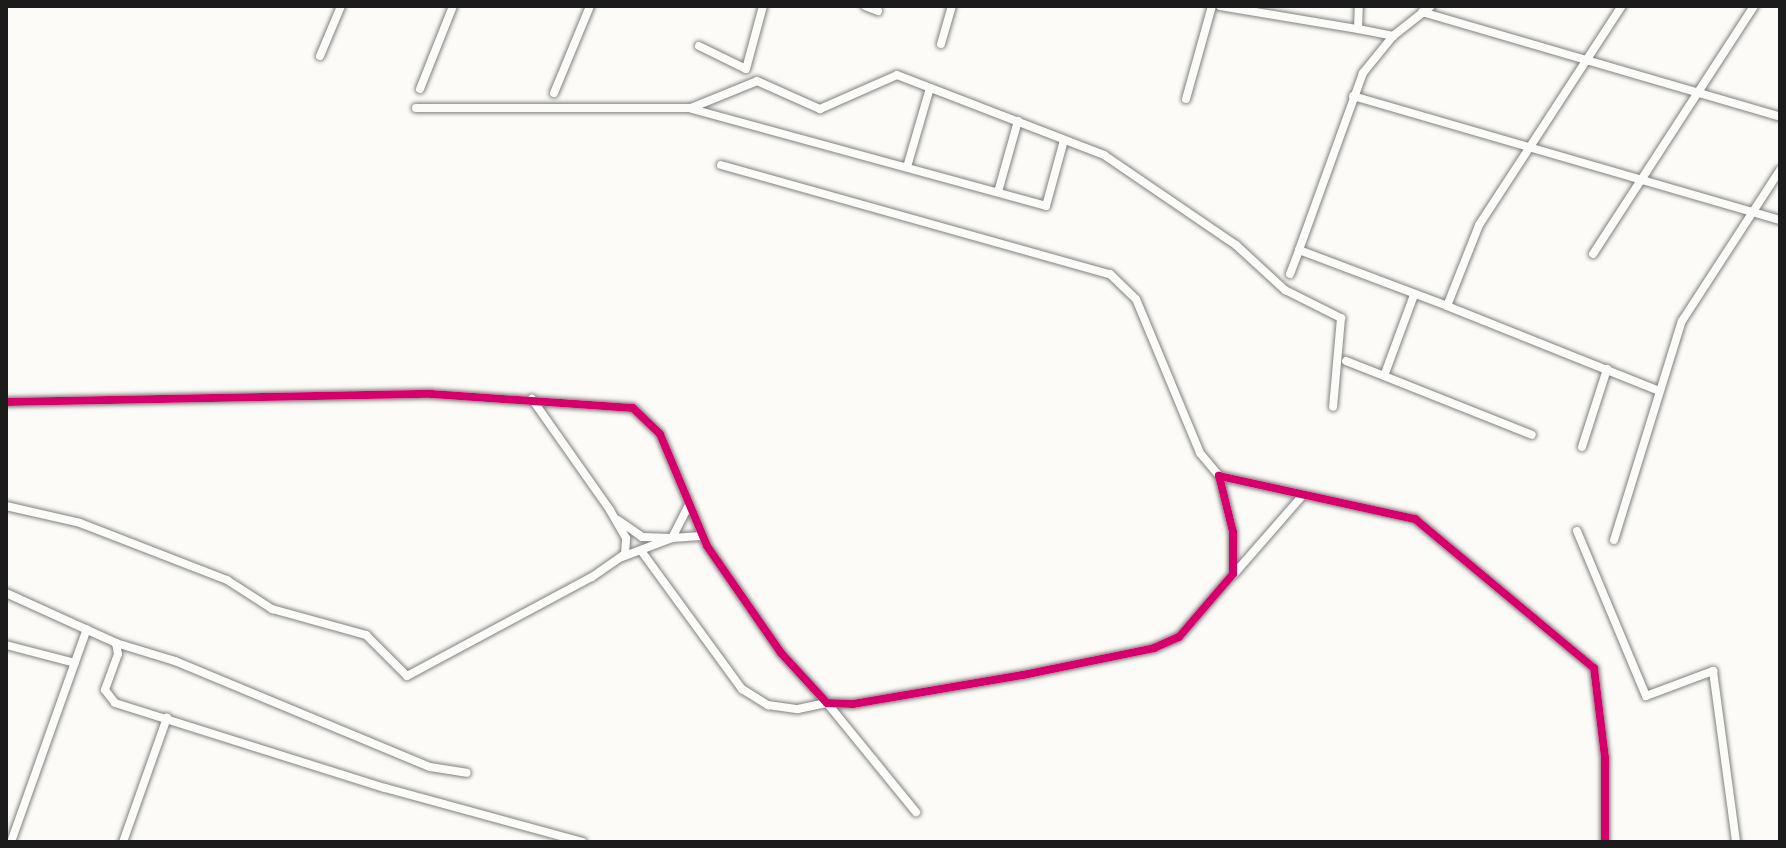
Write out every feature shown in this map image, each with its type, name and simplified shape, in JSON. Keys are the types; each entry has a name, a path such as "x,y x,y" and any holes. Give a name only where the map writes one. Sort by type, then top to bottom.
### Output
{"street":[{"path":"320,56 341,6"},
{"path":"420,89 453,6"},
{"path":"554,93 590,6"},
{"path":"699,46 746,69 763,6"},
{"path":"865,6 878,11"},
{"path":"941,44 952,6"},
{"path":"1186,99 1212,6"},
{"path":"1220,6 1393,36"},
{"path":"1358,29 1359,6"},
{"path":"1290,274 1353,96 1393,36 1431,6"},
{"path":"1447,306 1479,225 1622,6"},
{"path":"1593,254 1645,179 1754,6"},
{"path":"1422,12 1780,117"},
{"path":"691,108 757,81 820,109 897,75 1104,155 1236,245 1285,290 1341,318 1333,407"},
{"path":"907,167 930,88"},
{"path":"1353,96 1780,220"},
{"path":"416,108 691,108 1046,206 1064,140"},
{"path":"998,192 1018,121"},
{"path":"721,165 1110,274 1136,299 1200,453 1219,476 1233,532 1233,574"},
{"path":"1614,540 1657,390 1685,314 1780,170"},
{"path":"1299,250 1657,390"},
{"path":"1384,376 1414,295"},
{"path":"1346,361 1532,435"},
{"path":"1582,447 1607,369"},
{"path":"6,402 431,394 633,408 660,434 701,536 781,653 827,703 916,812"},
{"path":"6,506 80,523 227,580 272,609 366,635 407,676 625,554 626,538 615,519 532,399"},
{"path":"1219,476 1415,519 1594,668 1605,758 1605,842"},
{"path":"642,552 742,689 768,705 798,709 934,691 1154,648 1193,625 1233,574 1303,495"},
{"path":"619,558 642,552 672,538 689,506"},
{"path":"615,519 642,537 701,536"},
{"path":"1577,531 1646,696 1713,671 1736,842"},
{"path":"6,593 116,643 175,661 430,767 467,773"},
{"path":"11,842 87,629"},
{"path":"116,643 118,654 105,690 115,703 534,831 583,842"},
{"path":"6,645 75,663"},
{"path":"123,842 167,718"},
{"path":"531,842 534,831"}],"cycle path":[{"path":"6,402 431,394 633,408 660,434 707,546 781,653 827,703 853,704 1023,675 1154,648 1179,637 1233,574 1233,532 1219,476 1415,519 1594,668 1605,758 1605,842"}]}
